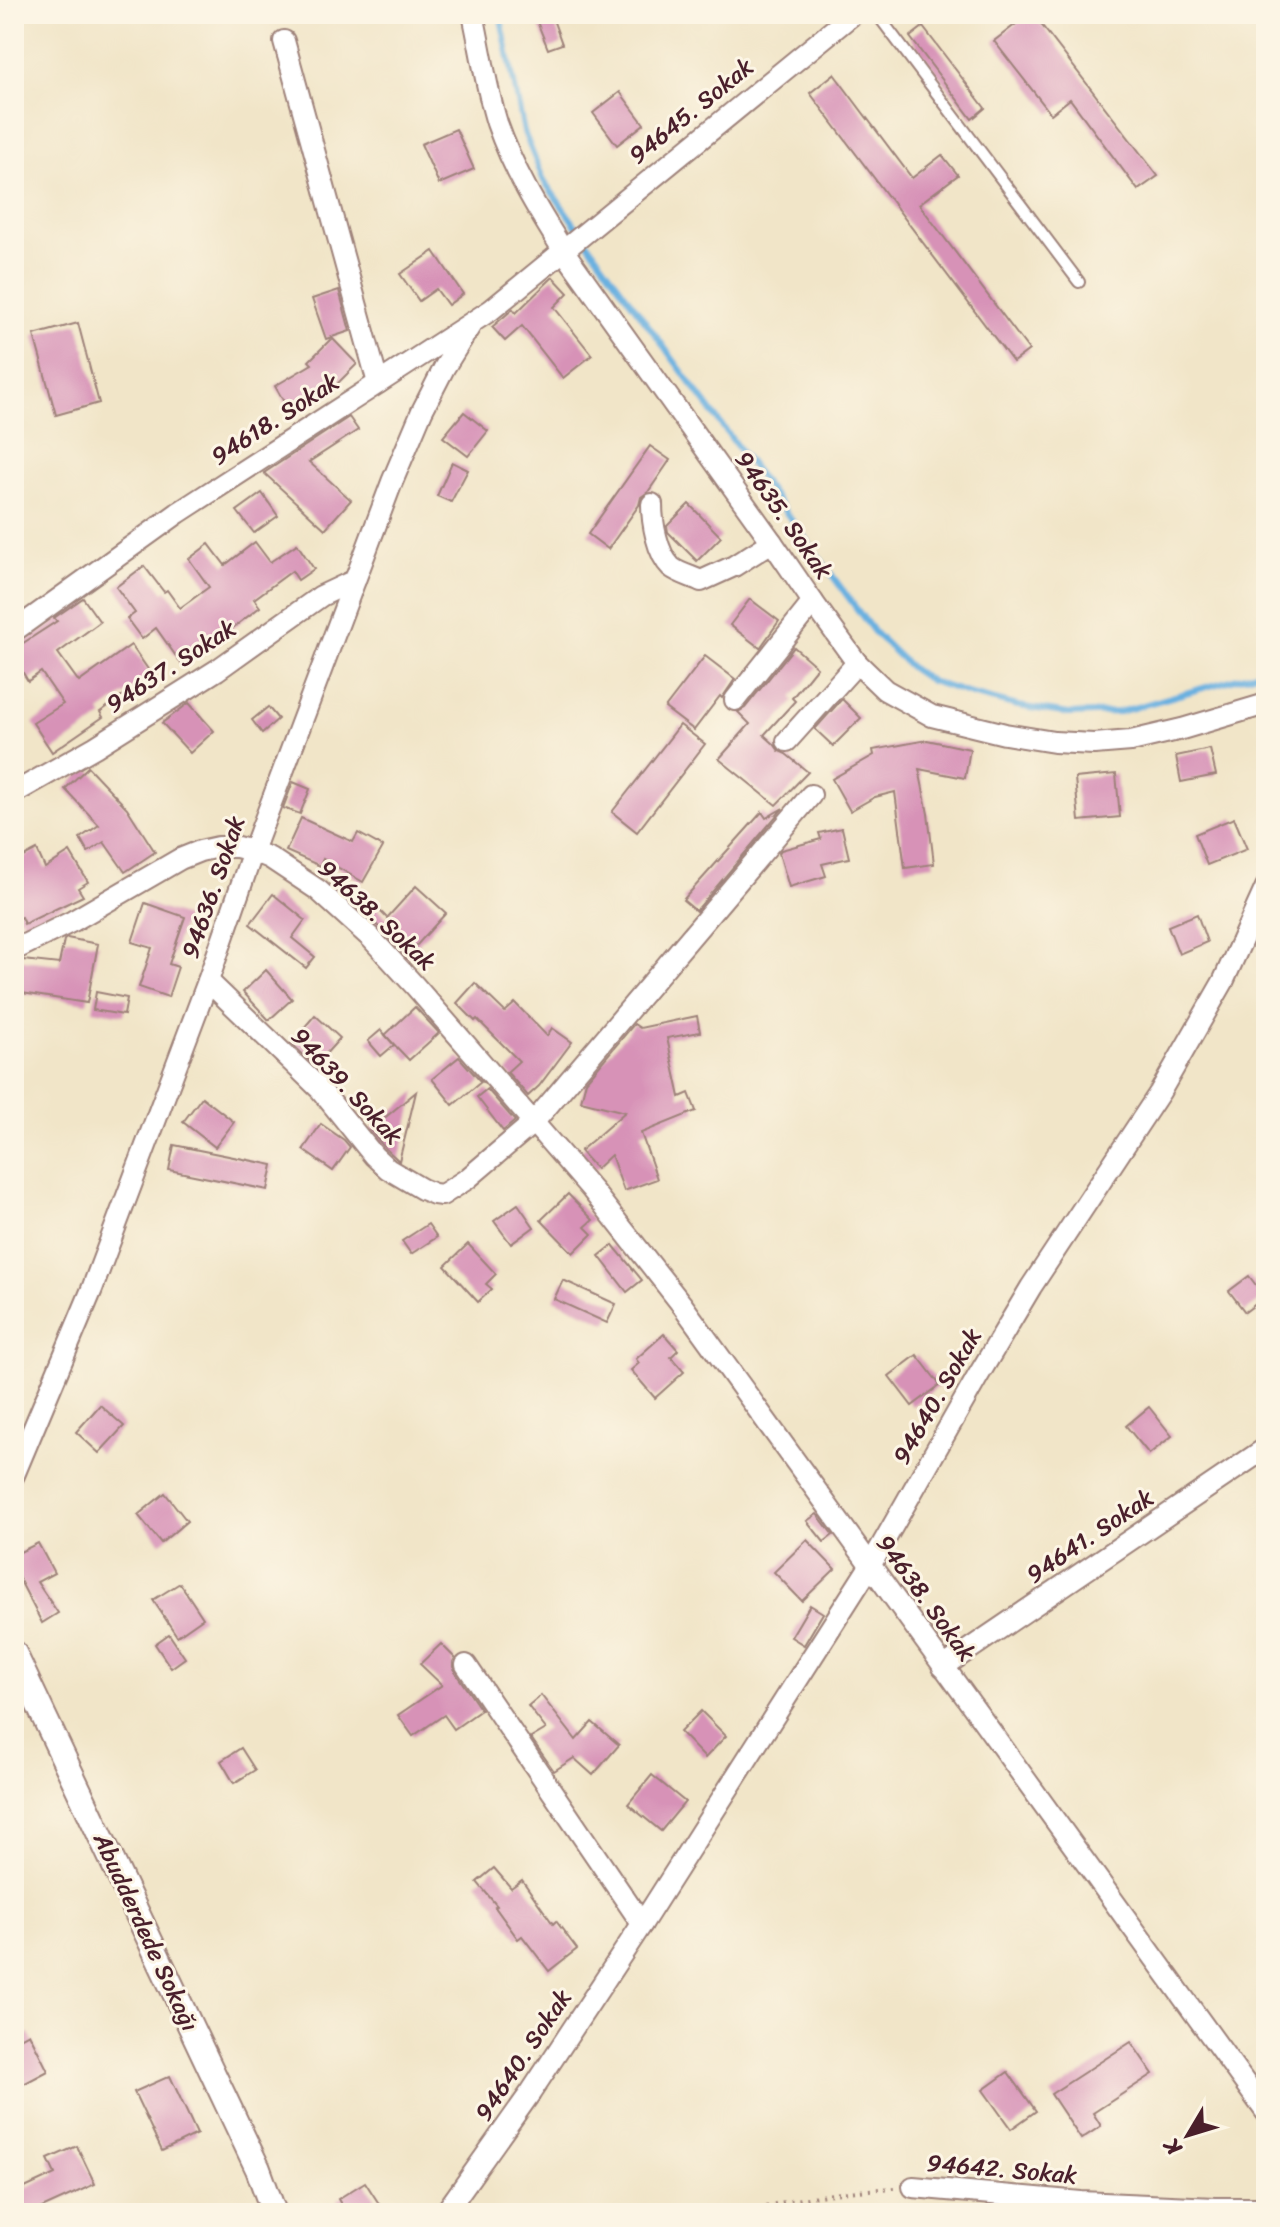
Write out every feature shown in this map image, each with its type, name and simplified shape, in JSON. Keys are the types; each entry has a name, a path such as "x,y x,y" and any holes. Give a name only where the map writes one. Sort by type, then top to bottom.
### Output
{"street":[{"name":"94635. Sokak","path":"473,14 496,121 521,181 576,239 813,602 857,663 885,690 932,716 1005,734 1054,742 1094,744 1131,741 1266,704"},
{"name":"94645. Sokak","path":"576,239 853,14"},
{"path":"284,41 378,383"},
{"name":"94618. Sokak","path":"14,631 178,513 472,323 510,296 576,239"},
{"name":"94636. Sokak","path":"14,1475 92,1289 208,981 253,851 422,411 472,323"},
{"path":"652,504 657,542 672,567 701,581 734,566 772,542"},
{"name":"94637. Sokak","path":"14,793 95,747 217,670 321,596 355,580"},
{"path":"735,700 813,602"},
{"path":"787,741 857,663"},
{"path":"534,1122 811,795"},
{"name":"94638. Sokak","path":"14,950 73,921 180,859 218,847 253,851 290,870 318,890 371,938 447,1020 592,1190 683,1306 1266,2112"},
{"name":"94640. Sokak","path":"445,2213 531,2092 642,1924 870,1566 1031,1287 1160,1092 1223,982 1266,887"},
{"name":"94639. Sokak","path":"208,981 320,1089 374,1156 388,1169 422,1189 442,1195 451,1191 534,1122"},
{"name":"94641. Sokak","path":"943,1667 1266,1448"},
{"name":"Abudderdede Sokağı","path":"14,1653 251,2154 274,2213"},
{"path":"466,1665 642,1924"},
{"name":"94642. Sokak","path":"913,2187 1081,2202 1266,2208"}],"lane":[{"path":"877,14 1079,282"}],"path":[{"name":"94642. Sokak","path":"735,2213 869,2189 913,2187"}],"building":[{"path":"534,14 551,14 562,44 548,49"},
{"path":"1033,14 1158,176 1138,190 1070,99 1051,114 994,41"},
{"path":"923,27 985,108 972,119 910,37"},
{"path":"834,74 912,178 942,155 958,175 919,204 1029,350 1013,362 810,93"},
{"path":"620,92 644,124 617,145 593,113"},
{"path":"456,129 474,169 439,184 421,144"},
{"path":"434,251 463,294 448,305 436,289 419,301 400,274"},
{"path":"553,277 568,293 554,307 592,355 563,378 522,326 505,341 492,327 513,309 516,313"},
{"path":"339,290 350,331 326,339 312,299"},
{"path":"78,323 99,403 56,415 34,335"},
{"path":"332,338 357,364 334,387 330,383 288,409 275,386 312,364 309,361"},
{"path":"464,412 488,431 468,456 443,437"},
{"path":"349,417 358,430 309,462 351,500 325,529 264,473"},
{"path":"650,446 670,460 648,492 641,497 639,505 608,549 588,534"},
{"path":"452,462 468,470 451,502 437,496"},
{"path":"262,493 278,516 254,533 237,511"},
{"path":"689,504 721,537 697,561 668,532 667,526"},
{"path":"255,542 270,562 297,544 314,569 298,580 292,571 254,599 260,607 183,666 156,628 142,639 127,619 135,613 116,587 144,566 180,608 209,587 189,559 209,544 225,565"},
{"path":"83,598 100,622 58,653 79,682 131,645 152,675 100,712 103,717 52,752 33,723 63,704 41,672 28,681 14,658 14,649 57,621 54,618"},
{"path":"750,599 779,621 760,648 730,625"},
{"path":"794,647 817,667 792,698 795,701 764,735 779,751 808,772 776,805 719,759 750,724 738,712 745,708"},
{"path":"705,656 735,679 694,730 665,708"},
{"path":"842,699 861,718 833,746 815,729"},
{"path":"189,703 214,731 190,753 162,723"},
{"path":"268,707 278,719 262,733 252,720"},
{"path":"680,725 705,744 637,832 612,812"},
{"path":"927,740 970,749 965,778 919,769 934,864 905,868 895,792 875,797 850,811 832,779 874,755 873,750"},
{"path":"1210,749 1216,775 1181,782 1176,756"},
{"path":"88,767 127,808 155,852 125,872 104,842 88,852 80,838 99,825 65,789"},
{"path":"1116,774 1120,817 1079,821 1075,778"},
{"path":"293,782 310,789 300,814 283,808"},
{"path":"783,808 696,911 683,900 762,812 766,818"},
{"path":"301,818 353,842 358,833 383,847 363,882 323,859 320,866 286,851"},
{"path":"1234,818 1247,849 1207,865 1195,834"},
{"path":"842,828 849,858 822,864 826,876 789,887 779,853 781,850 821,839 819,833"},
{"path":"37,850 45,868 70,852 88,882 78,888 83,896 24,924 21,917 14,920 14,862"},
{"path":"416,886 446,913 406,957 349,900 359,890 387,918"},
{"path":"273,894 305,920 292,938 315,957 306,968 250,924"},
{"path":"145,903 185,917 169,964 178,967 168,997 139,987 152,948 132,942"},
{"path":"1197,914 1207,942 1179,954 1168,926"},
{"path":"67,938 98,944 87,1003 15,992 18,962 59,964"},
{"path":"266,970 292,999 269,1020 243,992"},
{"path":"475,983 505,1012 515,1003 547,1036 552,1028 572,1042 528,1096 507,1072 519,1061 457,1003"},
{"path":"96,992 127,998 124,1015 93,1010"},
{"path":"415,1007 439,1033 409,1060 385,1035"},
{"path":"315,1015 340,1038 315,1066 291,1043"},
{"path":"697,1016 700,1032 667,1038 680,1097 689,1093 696,1111 641,1133 657,1179 624,1191 611,1155 596,1169 580,1151 625,1112 581,1101 586,1081 634,1024 640,1028"},
{"path":"381,1030 394,1045 381,1056 368,1041"},
{"path":"459,1057 481,1082 453,1105 432,1079"},
{"path":"487,1089 515,1121 503,1131 477,1097"},
{"path":"416,1092 399,1161 370,1130"},
{"path":"202,1097 234,1122 215,1147 183,1122"},
{"path":"321,1124 350,1147 333,1171 303,1150"},
{"path":"174,1145 273,1165 268,1190 169,1170"},
{"path":"568,1194 593,1220 585,1227 592,1234 573,1253 541,1220"},
{"path":"518,1204 534,1227 511,1244 494,1221"},
{"path":"428,1224 437,1237 411,1254 402,1241"},
{"path":"468,1244 496,1274 486,1284 492,1289 478,1302 445,1266"},
{"path":"613,1245 642,1280 627,1292 599,1256"},
{"path":"1249,1276 1265,1297 1245,1312 1229,1291"},
{"path":"563,1280 616,1304 607,1323 554,1299"},
{"path":"664,1334 678,1350 671,1357 684,1372 655,1398 631,1370 639,1363 636,1359"},
{"path":"917,1355 940,1385 912,1406 889,1376"},
{"path":"100,1405 124,1426 99,1453 76,1432"},
{"path":"1149,1407 1172,1436 1149,1454 1126,1426"},
{"path":"165,1493 187,1521 161,1543 138,1515"},
{"path":"817,1514 833,1535 824,1542 807,1521"},
{"path":"807,1540 835,1569 802,1601 774,1572"},
{"path":"38,1543 54,1573 37,1582 58,1613 42,1623 14,1569 14,1552"},
{"path":"180,1583 203,1618 177,1636 153,1600"},
{"path":"810,1605 823,1613 804,1645 791,1637"},
{"path":"169,1634 185,1658 171,1668 155,1644"},
{"path":"441,1644 455,1658 455,1672 481,1710 454,1729 444,1715 413,1736 398,1715 442,1685 420,1664"},
{"path":"541,1695 576,1740 592,1722 619,1745 593,1775 574,1758 554,1771 531,1738 546,1729 528,1706"},
{"path":"701,1711 726,1736 705,1758 680,1732"},
{"path":"241,1748 255,1770 234,1783 221,1761"},
{"path":"652,1775 685,1802 661,1831 628,1804"},
{"path":"494,1868 511,1888 522,1880 553,1924 556,1921 577,1949 549,1971 522,1936 518,1939 477,1882"},
{"path":"29,2033 48,2071 14,2089 14,2041"},
{"path":"1131,2042 1153,2074 1093,2113 1101,2126 1081,2139 1051,2094"},
{"path":"1008,2072 1036,2111 1011,2129 983,2090"},
{"path":"170,2076 197,2134 162,2151 134,2092"},
{"path":"77,2146 95,2184 31,2213 14,2213 14,2193 55,2174 48,2159"},
{"path":"365,2182 385,2213 346,2213 338,2199"}],"waterway":[{"path":"500,14 524,132 544,181 873,631 911,668 930,681 971,694 1069,714 1119,712 1266,670"}]}
